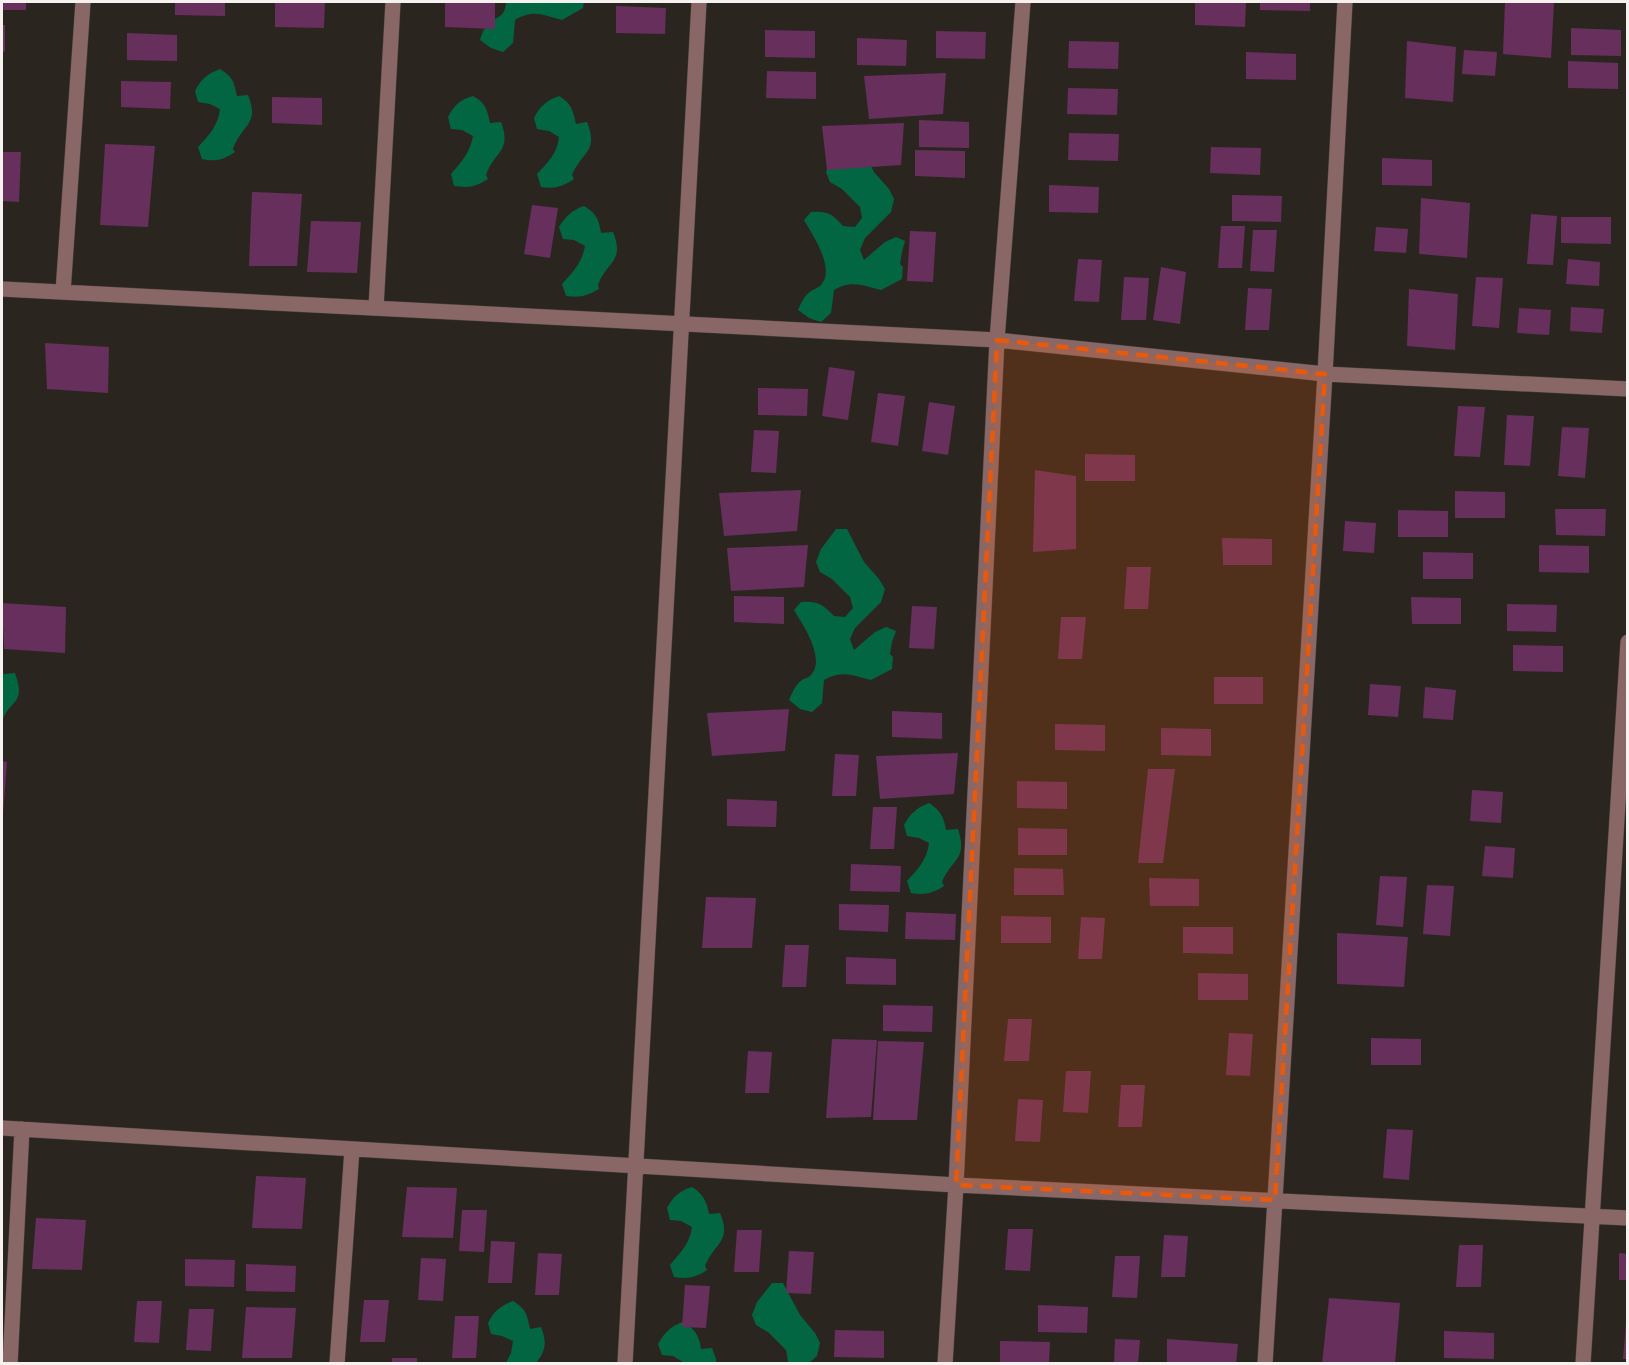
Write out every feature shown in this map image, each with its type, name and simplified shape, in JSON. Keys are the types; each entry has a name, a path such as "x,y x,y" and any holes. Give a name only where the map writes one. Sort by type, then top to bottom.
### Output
{"street":[{"path":"63,292 83,2"},
{"path":"376,308 393,2"},
{"path":"625,1364 699,2"},
{"path":"945,1364 956,1185 997,340 1023,2"},
{"path":"1265,1364 1325,374 1345,2"},
{"path":"2,289 997,340 1325,374 1628,389"},
{"path":"1583,1364 1628,642"},
{"path":"2,1128 956,1185 1628,1218"},
{"path":"10,1364 22,1129"},
{"path":"337,1364 352,1149"}],"highlighted area":[{"path":"997,340 1325,374 1275,1200 956,1185"}],"green space":[{"path":"506,2 584,2 583,8 562,20 533,14 515,20 513,43 503,52 491,48 480,40 486,27 503,13"},
{"path":"220,69 232,80 237,96 248,95 252,113 251,119 233,149 235,152 219,160 207,160 202,159 198,147 215,125 220,109 198,102 195,91 205,77"},
{"path":"473,96 485,106 490,123 501,122 505,139 486,175 488,179 472,186 454,186 451,174 468,152 473,136 462,130 451,129 448,117 458,104"},
{"path":"559,96 571,107 576,124 587,122 590,146 572,175 574,179 558,187 541,187 537,174 554,153 559,137 549,131 537,129 534,118 544,104"},
{"path":"857,139 874,172 889,189 894,199 891,212 865,238 860,250 864,260 885,242 896,237 905,241 900,264 903,267 902,279 881,290 851,284 834,290 831,313 821,322 809,318 798,310 806,295 820,286 825,279 826,271 821,252 804,220 811,212 822,212 833,216 843,226 855,227 862,218 860,207 842,189 830,182 826,172 831,159"},
{"path":"584,206 596,217 601,233 613,232 616,256 602,277 598,285 599,289 583,296 566,296 562,284 579,262 585,246 574,240 563,239 559,227 570,214"},
{"path":"836,529 847,529 864,562 885,589 881,602 855,628 850,639 854,650 875,632 886,627 896,631 890,654 893,657 892,669 871,680 842,674 824,680 822,703 812,712 800,709 789,700 797,684 810,676 815,669 816,661 812,643 794,610 801,602 812,602 823,606 834,616 845,617 853,608 850,597 832,579 820,572 816,562 821,549"},
{"path":"2,663 3,674 15,673 19,691 16,700 2,721"},
{"path":"929,803 941,814 946,830 958,829 961,839 960,853 942,882 944,886 928,893 911,893 907,881 924,859 929,843 907,836 904,825 914,811"},
{"path":"692,1187 703,1198 709,1214 720,1213 723,1236 705,1266 707,1270 691,1277 674,1277 670,1265 687,1243 692,1227 681,1221 670,1220 667,1208 677,1195"},
{"path":"772,1283 783,1283 800,1315 820,1343 817,1356 809,1363 787,1363 786,1350 768,1332 756,1325 752,1315 757,1302"},
{"path":"513,1301 525,1312 530,1329 541,1327 545,1346 536,1363 506,1363 513,1341 491,1334 488,1323 495,1312"},
{"path":"683,1322 696,1333 701,1349 712,1348 716,1363 683,1363 673,1356 662,1355 658,1344 666,1333"}],"building":[{"path":"2,2 26,2 26,10 2,10"},
{"path":"175,2 225,2 225,16 175,15"},
{"path":"275,2 325,2 324,28 275,27"},
{"path":"445,2 495,2 495,29 445,27"},
{"path":"1195,2 1246,2 1245,27 1195,25"},
{"path":"1260,2 1310,2 1310,11 1260,10"},
{"path":"1505,2 1554,3 1551,58 1503,54"},
{"path":"616,6 666,8 665,34 616,33"},
{"path":"2,25 5,25 5,52 2,51"},
{"path":"1571,28 1621,30 1621,56 1571,55"},
{"path":"765,30 815,31 815,58 765,57"},
{"path":"936,31 986,32 985,59 936,58"},
{"path":"127,33 177,35 177,61 127,60"},
{"path":"857,38 907,40 906,66 857,65"},
{"path":"1069,41 1119,42 1118,69 1068,68"},
{"path":"1407,41 1456,47 1453,102 1405,98"},
{"path":"1464,50 1497,52 1495,76 1462,74"},
{"path":"1246,52 1296,54 1296,80 1246,79"},
{"path":"1568,61 1618,63 1618,89 1568,88"},
{"path":"767,71 816,72 816,99 766,98"},
{"path":"946,73 943,114 869,119 864,76"},
{"path":"121,81 171,82 170,109 121,107"},
{"path":"1068,88 1118,89 1117,115 1067,114"},
{"path":"272,97 322,98 322,125 272,123"},
{"path":"919,120 969,122 969,148 919,147"},
{"path":"904,123 901,165 827,170 822,126"},
{"path":"1069,133 1119,134 1118,161 1068,160"},
{"path":"105,144 155,146 148,227 100,225"},
{"path":"1211,147 1261,148 1260,175 1210,173"},
{"path":"915,150 965,151 965,178 915,176"},
{"path":"2,152 21,152 19,202 2,201"},
{"path":"1382,158 1432,160 1432,186 1382,185"},
{"path":"1049,185 1099,187 1098,213 1049,212"},
{"path":"252,192 302,194 297,266 249,266"},
{"path":"1232,195 1282,196 1281,222 1232,221"},
{"path":"1421,198 1470,203 1467,258 1419,254"},
{"path":"532,205 558,208 550,258 524,254"},
{"path":"1531,214 1557,216 1553,265 1527,264"},
{"path":"1561,217 1611,217 1611,244 1561,243"},
{"path":"311,221 361,222 357,273 307,272"},
{"path":"1221,226 1245,226 1242,268 1218,268"},
{"path":"1376,227 1408,229 1406,253 1374,251"},
{"path":"1253,230 1277,230 1274,272 1250,271"},
{"path":"910,231 936,232 933,282 907,281"},
{"path":"1078,259 1102,260 1099,302 1074,301"},
{"path":"1568,259 1600,262 1599,286 1566,284"},
{"path":"1161,267 1186,272 1180,324 1153,320"},
{"path":"1124,277 1149,278 1146,320 1121,320"},
{"path":"1476,277 1503,278 1499,328 1472,326"},
{"path":"1248,288 1272,289 1269,330 1245,330"},
{"path":"1409,289 1458,294 1455,350 1407,346"},
{"path":"1571,307 1604,309 1602,333 1570,331"},
{"path":"1519,308 1551,310 1549,335 1517,333"},
{"path":"45,343 109,347 108,393 47,389"},
{"path":"829,367 855,371 848,420 822,416"},
{"path":"758,388 808,389 807,416 758,415"},
{"path":"878,393 905,396 898,446 871,442"},
{"path":"929,402 955,406 948,455 922,451"},
{"path":"1458,406 1485,407 1480,457 1454,456"},
{"path":"1507,415 1534,416 1530,466 1504,465"},
{"path":"1562,427 1589,428 1585,478 1558,476"},
{"path":"754,430 779,431 776,473 751,472"},
{"path":"1085,454 1135,455 1135,481 1085,481"},
{"path":"1035,470 1076,476 1076,549 1033,552"},
{"path":"801,490 797,531 724,536 719,493"},
{"path":"1455,491 1505,492 1505,518 1455,518"},
{"path":"1555,509 1606,509 1605,536 1556,535"},
{"path":"1398,510 1448,511 1448,537 1398,537"},
{"path":"1345,521 1376,523 1374,553 1343,551"},
{"path":"1222,538 1272,539 1272,565 1223,565"},
{"path":"808,545 804,587 731,591 727,548"},
{"path":"1539,545 1589,546 1589,573 1539,572"},
{"path":"1423,552 1473,553 1473,579 1423,579"},
{"path":"1127,567 1151,567 1148,609 1124,609"},
{"path":"734,596 784,597 784,624 734,622"},
{"path":"1411,597 1461,598 1461,624 1412,624"},
{"path":"2,603 66,607 65,653 4,649"},
{"path":"1507,604 1557,605 1556,632 1507,631"},
{"path":"912,606 937,607 934,649 909,648"},
{"path":"1061,617 1086,617 1082,659 1058,659"},
{"path":"1513,645 1563,646 1563,672 1513,671"},
{"path":"1214,677 1263,677 1263,704 1214,704"},
{"path":"1370,684 1401,686 1398,717 1368,715"},
{"path":"1425,687 1456,690 1453,720 1423,718"},
{"path":"789,709 785,751 712,756 707,713"},
{"path":"892,711 942,713 942,739 892,737"},
{"path":"1055,724 1105,725 1105,751 1055,750"},
{"path":"1161,728 1211,729 1211,756 1161,755"},
{"path":"958,753 954,794 880,799 876,756"},
{"path":"835,754 859,755 856,796 832,796"},
{"path":"2,761 7,762 3,814 2,814"},
{"path":"1148,769 1175,769 1163,863 1138,863"},
{"path":"1017,781 1067,782 1067,809 1017,808"},
{"path":"1472,790 1503,792 1501,823 1470,821"},
{"path":"727,799 777,801 776,827 727,826"},
{"path":"873,807 897,807 894,849 870,849"},
{"path":"1018,828 1067,829 1067,855 1018,855"},
{"path":"1485,846 1515,848 1513,878 1482,876"},
{"path":"851,864 901,866 900,892 850,891"},
{"path":"1014,868 1063,869 1064,895 1014,895"},
{"path":"1380,876 1407,877 1403,927 1376,925"},
{"path":"1149,878 1199,879 1199,906 1150,906"},
{"path":"1427,885 1454,886 1450,936 1423,934"},
{"path":"706,897 756,898 752,948 702,948"},
{"path":"839,904 889,905 888,932 839,930"},
{"path":"906,912 956,914 955,940 905,939"},
{"path":"1001,916 1051,917 1051,943 1001,943"},
{"path":"1081,917 1105,918 1102,959 1078,959"},
{"path":"1183,927 1233,927 1233,954 1183,953"},
{"path":"1337,933 1408,937 1404,987 1337,984"},
{"path":"785,945 809,945 806,987 782,987"},
{"path":"846,957 896,959 896,985 846,984"},
{"path":"1198,973 1248,974 1248,1000 1198,1000"},
{"path":"883,1005 933,1006 932,1032 883,1031"},
{"path":"1008,1019 1032,1019 1029,1061 1004,1061"},
{"path":"1229,1033 1253,1034 1250,1076 1226,1075"},
{"path":"1371,1038 1421,1039 1421,1065 1371,1065"},
{"path":"832,1039 877,1040 871,1117 826,1118"},
{"path":"878,1041 924,1042 917,1120 873,1120"},
{"path":"748,1051 772,1052 769,1093 745,1093"},
{"path":"1066,1071 1091,1071 1088,1113 1063,1112"},
{"path":"1121,1085 1145,1085 1142,1127 1118,1127"},
{"path":"1018,1099 1043,1100 1040,1142 1015,1141"},
{"path":"1387,1129 1413,1130 1409,1180 1383,1178"},
{"path":"256,1176 306,1178 302,1229 252,1228"},
{"path":"407,1187 457,1188 453,1238 402,1237"},
{"path":"462,1210 487,1210 484,1252 459,1251"},
{"path":"36,1218 86,1220 82,1270 32,1269"},
{"path":"1008,1229 1033,1229 1030,1271 1005,1270"},
{"path":"737,1230 762,1230 759,1272 734,1272"},
{"path":"1164,1235 1188,1236 1185,1277 1161,1277"},
{"path":"491,1241 515,1242 512,1283 488,1283"},
{"path":"1459,1245 1483,1245 1481,1287 1456,1287"},
{"path":"789,1251 814,1252 811,1294 786,1293"},
{"path":"538,1253 562,1254 559,1295 535,1295"},
{"path":"1619,1253 1628,1254 1628,1280 1619,1280"},
{"path":"1115,1256 1140,1256 1137,1298 1112,1297"},
{"path":"421,1258 446,1259 443,1301 418,1300"},
{"path":"185,1259 235,1260 234,1287 185,1286"},
{"path":"246,1264 296,1266 295,1292 246,1291"},
{"path":"685,1285 710,1286 706,1328 682,1327"},
{"path":"1329,1298 1400,1303 1395,1364 1322,1364"},
{"path":"364,1300 389,1300 385,1342 360,1342"},
{"path":"137,1301 162,1301 159,1343 134,1342"},
{"path":"1038,1305 1088,1307 1087,1333 1038,1332"},
{"path":"246,1307 296,1308 292,1358 242,1358"},
{"path":"189,1309 214,1309 211,1351 186,1350"},
{"path":"455,1316 479,1316 476,1358 452,1358"},
{"path":"1626,1322 1628,1322 1628,1359 1623,1359"},
{"path":"835,1330 884,1331 884,1358 834,1357"},
{"path":"1444,1331 1494,1333 1494,1359 1444,1358"},
{"path":"1115,1339 1140,1340 1138,1364 1114,1364"},
{"path":"1167,1339 1238,1344 1236,1364 1167,1364"},
{"path":"1000,1341 1050,1342 1049,1364 1000,1364"},
{"path":"392,1358 417,1358 417,1364 392,1364"}]}
